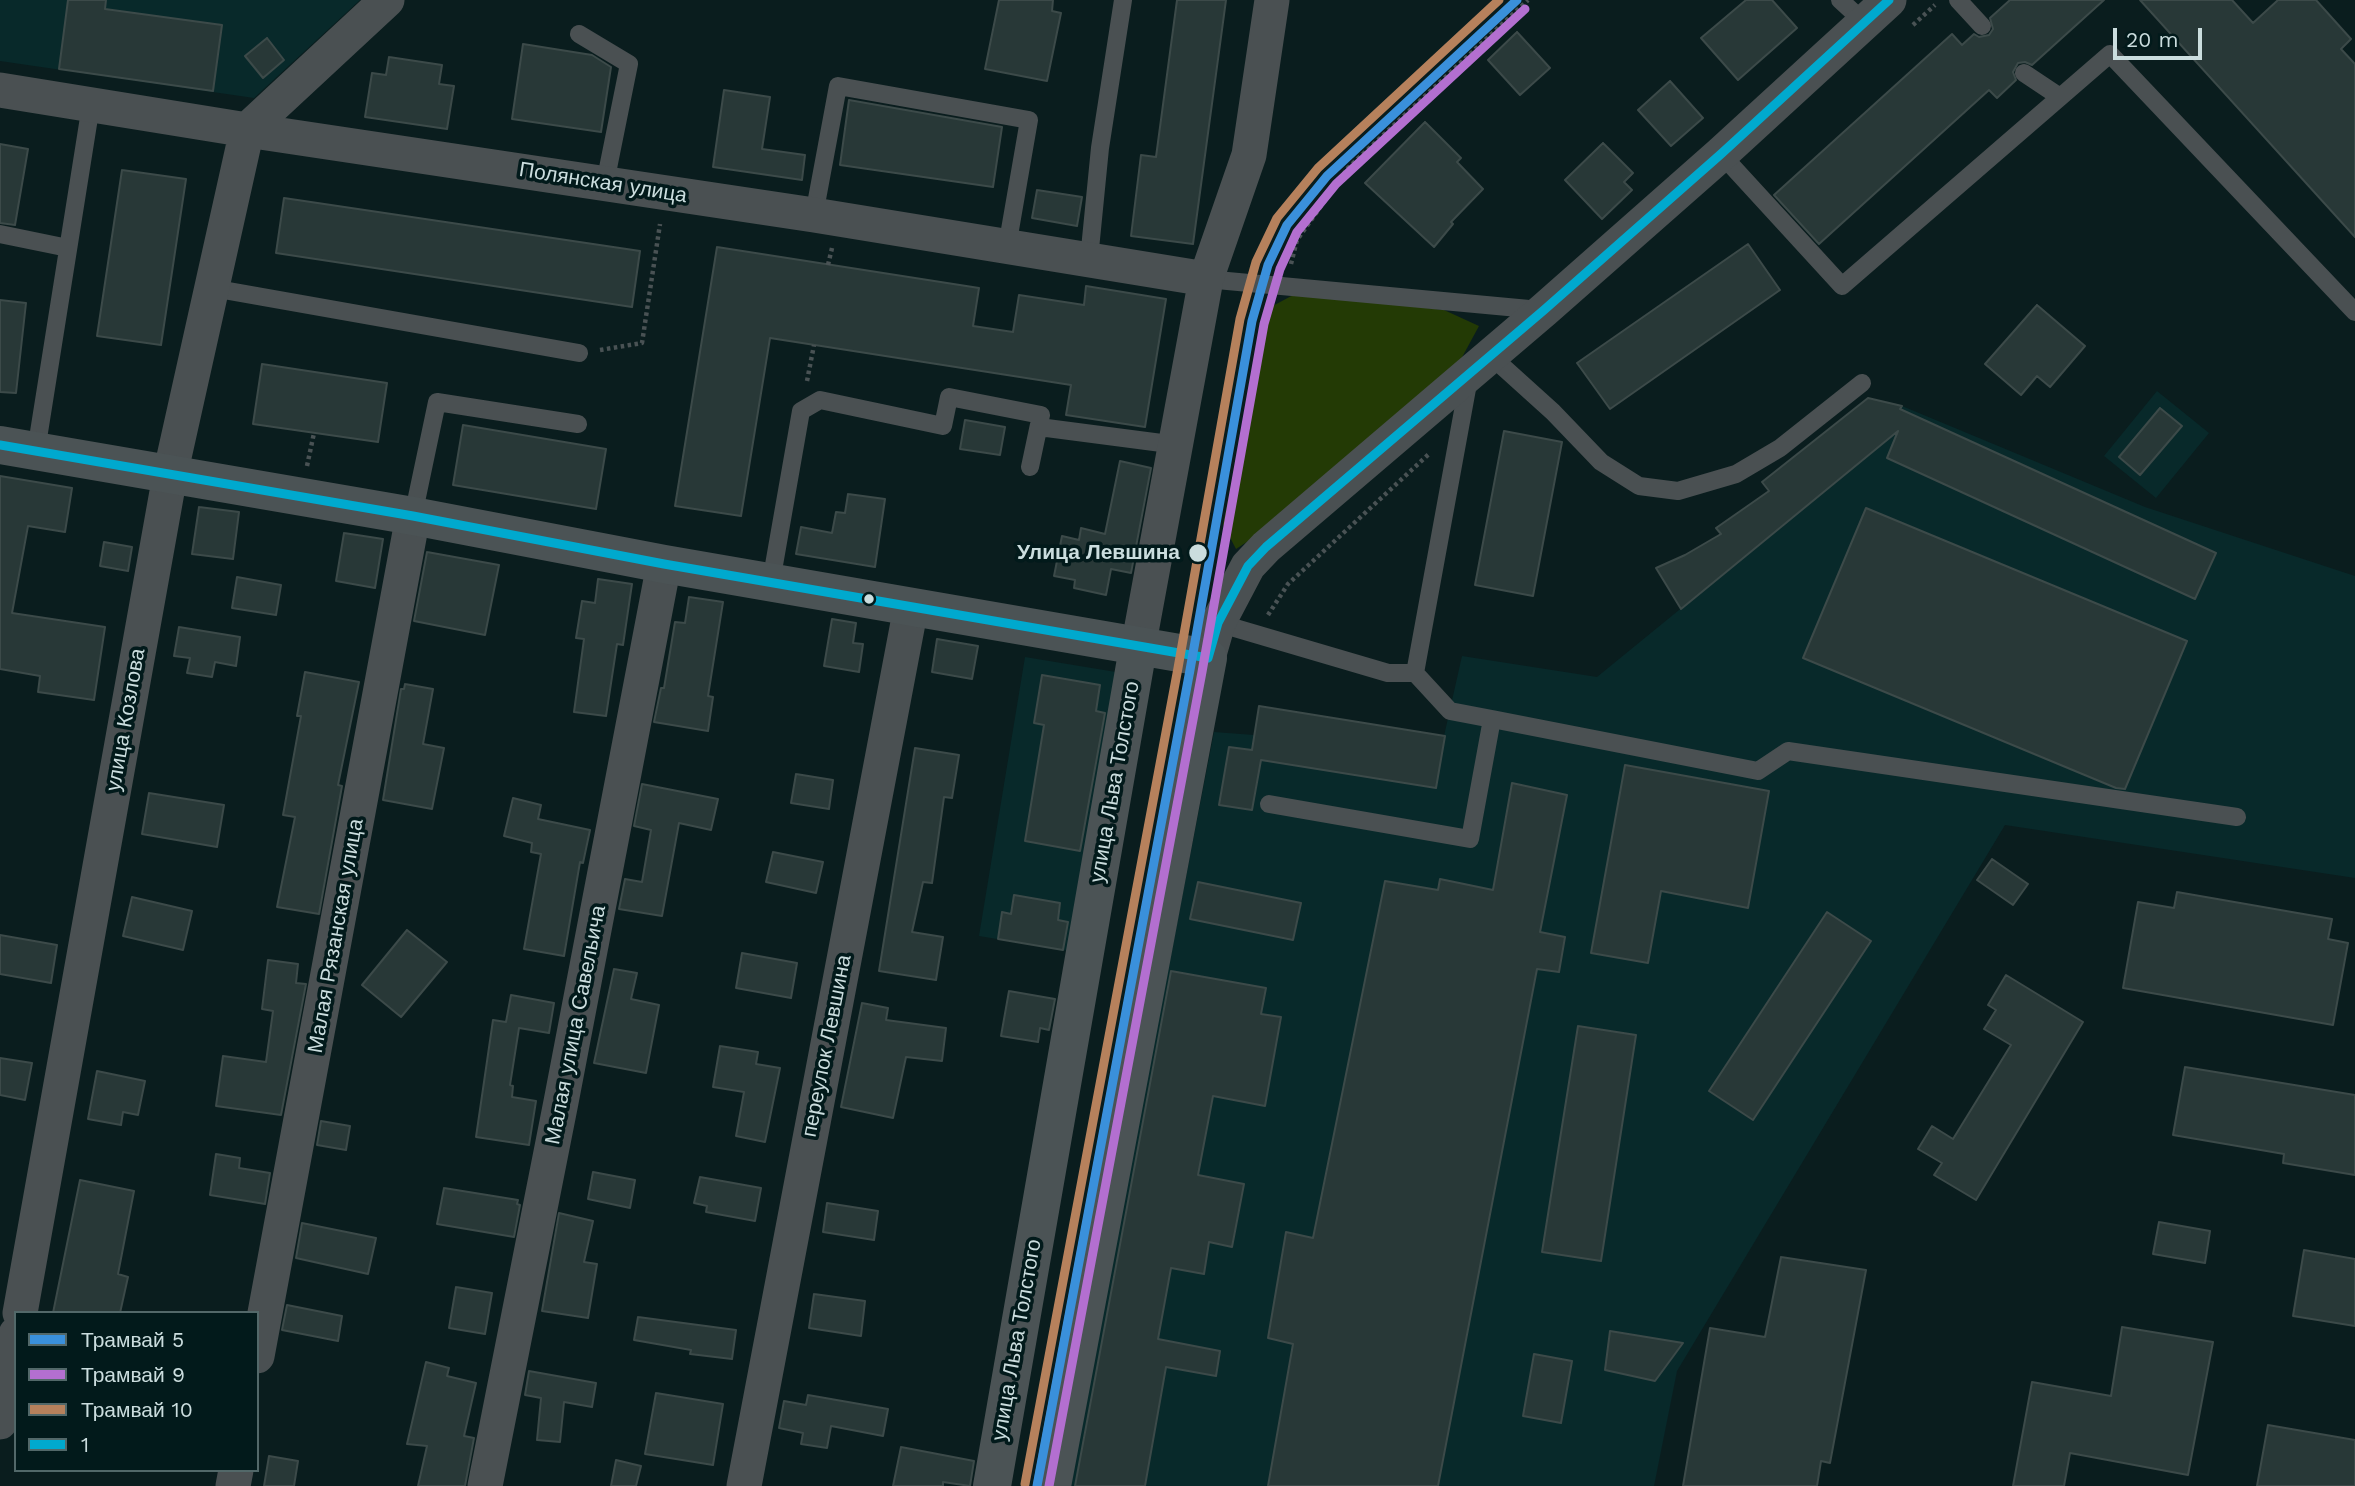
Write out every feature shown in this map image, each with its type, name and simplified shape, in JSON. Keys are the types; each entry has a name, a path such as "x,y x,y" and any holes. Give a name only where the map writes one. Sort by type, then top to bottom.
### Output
{"street":[{"path":"247,130 387,0"},
{"name":"улица Льва Толстого","path":"992,1486 1138,648 1206,279 1249,155 1272,0"},
{"path":"1052,1486 1213,641 1248,566 1266,547 1544,310 1721,154 1865,8"},
{"name":"Полянская улица","path":"0,90 605,183 823,229 1007,247 1206,279"},
{"name":"улица Козлова","path":"20,1311 170,475 247,130"},
{"path":"18,448 413,516 664,564 1138,648 1213,641"},
{"name":"Малая Рязанская улица","path":"259,1345 413,516"},
{"name":"Малая улица Савельича","path":"485,1486 664,564"},
{"name":"переулок Левшина","path":"744,1486 911,607"},
{"path":"0,1422 14,1345"}],"lane":[{"path":"1089,259 1100,148 1123,0"},
{"path":"1958,0 1982,26"},
{"path":"579,34 629,64 605,183"},
{"path":"1721,154 1842,286 2110,54 2355,312"},
{"path":"2024,73 2060,97"},
{"path":"823,229 838,86 1029,120 1007,247"},
{"path":"18,448 68,248 91,105"},
{"path":"0,234 68,248"},
{"path":"1206,279 1544,310"},
{"path":"212,288 579,353"},
{"path":"1415,673 1480,365 1553,412 1601,462 1639,486 1678,491 1736,474 1780,448 1862,383"},
{"path":"771,582 801,411 820,400 943,426 949,397 1041,415 1030,467"},
{"path":"413,516 437,402 578,424"},
{"path":"1038,426 1177,445"},
{"path":"1213,641 1388,673 1415,673 1450,710 1758,771 1788,751 2236,817"},
{"path":"1269,804 1470,839 1492,719"}],"path":[{"path":"579,353 642,344 661,217"},
{"path":"823,229 828,265"}],"shaded area":[{"path":"0,0 360,0 254,98 0,61"},
{"path":"2157,391 2209,433 2156,498 2104,456"},
{"path":"1902,406 2145,507 2355,576 2355,878 2005,825 1677,1371 1654,1486 1068,1486 1214,732 1254,735 1259,706 1444,736 1462,656 1597,677 1875,450"},
{"path":"1025,657 1116,672 1069,951 979,936"}],"green space":[{"path":"1297,293 1444,310 1479,326 1460,361 1276,523 1236,549 1223,524 1267,309"}],"building":[{"path":"68,0 106,0 105,9 222,25 213,91 59,69"},
{"path":"999,0 1053,0 1052,11 1061,13 1047,81 985,69"},
{"path":"1177,0 1226,0 1193,244 1131,236 1141,155 1156,157"},
{"path":"1746,0 1772,0 1797,28 1738,80 1701,38"},
{"path":"2010,0 2104,0 2032,65 2018,63 2013,72 2016,80 1997,98 1989,90 1819,244 1774,195 1952,34 1962,45 1974,34 1979,37 1989,35 1993,29 1990,18"},
{"path":"2140,0 2232,0 2253,23 2278,0 2316,0 2351,39 2341,49 2355,64 2355,237"},
{"path":"1517,32 1550,68 1520,95 1488,60"},
{"path":"267,38 284,60 263,78 245,56"},
{"path":"523,44 592,55 611,67 601,132 512,119"},
{"path":"389,57 442,65 439,84 454,86 447,129 365,117 372,73 386,75"},
{"path":"1670,81 1703,118 1671,146 1638,110"},
{"path":"724,90 770,97 762,149 805,155 802,180 713,167"},
{"path":"849,100 1002,127 993,187 840,165"},
{"path":"1425,122 1461,158 1457,162 1483,189 1451,222 1453,224 1434,247 1365,183"},
{"path":"1603,143 1633,173 1624,182 1632,190 1602,219 1565,180"},
{"path":"0,144 28,149 15,225 0,223"},
{"path":"122,170 186,179 161,345 97,336"},
{"path":"1037,190 1082,197 1077,226 1032,218"},
{"path":"284,198 640,251 632,307 276,253"},
{"path":"1748,244 1780,290 1610,409 1577,363"},
{"path":"717,247 979,288 973,326 1013,332 1019,295 1084,305 1086,286 1166,299 1145,427 1066,415 1071,385 770,338 741,516 675,506"},
{"path":"0,300 26,303 16,393 0,392"},
{"path":"2037,305 2085,346 2050,387 2037,376 2021,395 1985,364"},
{"path":"262,364 387,383 378,442 253,424"},
{"path":"1868,398 1902,406 1900,409 2216,553 2195,599 1887,458 1898,431 1681,609 1656,568 1721,534 1716,528 1769,491 1762,482"},
{"path":"2160,408 2182,426 2140,475 2119,457"},
{"path":"965,420 1005,427 1000,455 960,449"},
{"path":"463,425 606,449 596,509 453,485"},
{"path":"1504,431 1562,442 1533,596 1475,585"},
{"path":"1120,461 1151,468 1131,573 1111,569 1106,595 1074,588 1075,580 1054,576 1062,536 1079,540 1081,528 1105,534"},
{"path":"0,476 72,488 65,532 28,526 12,613 105,627 94,700 38,692 40,676 0,669"},
{"path":"848,494 885,499 875,567 796,554 801,527 832,533 836,512 845,513"},
{"path":"199,507 239,512 233,559 192,554"},
{"path":"1866,508 2187,641 2125,789 2116,788 1803,658"},
{"path":"344,533 383,539 375,588 336,581"},
{"path":"104,542 132,547 128,571 100,566"},
{"path":"427,552 499,565 485,635 414,621"},
{"path":"237,577 281,585 276,615 232,608"},
{"path":"598,579 632,584 623,645 617,644 606,716 574,712 584,639 576,638 582,601 595,603"},
{"path":"689,597 723,602 708,696 713,697 708,731 654,722 661,688 664,688 675,622 685,623"},
{"path":"832,619 856,623 853,643 863,644 859,672 824,666"},
{"path":"179,627 240,637 236,666 215,662 212,677 187,673 190,658 174,656"},
{"path":"937,639 978,646 972,679 932,672"},
{"path":"305,672 359,682 338,785 342,786 319,914 277,907 295,817 283,815 301,716 297,716"},
{"path":"1042,675 1100,685 1096,711 1105,713 1080,851 1025,841 1044,725 1034,723"},
{"path":"405,684 433,689 423,744 444,748 432,809 383,800 401,689 404,689"},
{"path":"1259,706 1445,736 1436,788 1261,760 1252,810 1219,805 1229,747 1252,750"},
{"path":"915,748 959,755 952,798 944,797 932,883 923,882 912,932 943,937 936,980 879,971"},
{"path":"1625,765 1769,791 1748,908 1661,891 1648,963 1591,953"},
{"path":"796,774 833,780 829,809 791,803"},
{"path":"1512,783 1567,795 1540,932 1565,937 1559,972 1537,969 1438,1486 1268,1486 1293,1344 1268,1338 1286,1232 1313,1238 1385,881 1438,890 1440,879 1493,890"},
{"path":"642,784 718,799 711,830 679,823 662,916 619,909 625,879 642,882 651,830 634,826"},
{"path":"149,793 224,805 217,847 142,834"},
{"path":"513,798 541,805 538,819 590,830 583,863 580,862 564,956 524,949 541,854 531,852 532,843 504,836"},
{"path":"773,852 823,862 816,893 766,882"},
{"path":"1992,859 2028,884 2013,905 1977,880"},
{"path":"1198,882 1301,903 1293,940 1190,919"},
{"path":"2177,892 2332,919 2328,939 2348,943 2333,1025 2123,988 2138,902 2174,908"},
{"path":"1014,895 1060,903 1058,920 1068,922 1063,950 998,939 1002,912 1011,914"},
{"path":"132,897 192,911 183,950 123,936"},
{"path":"1827,912 1871,941 1753,1120 1709,1091"},
{"path":"407,930 447,962 401,1017 362,985"},
{"path":"0,935 57,945 51,983 0,974"},
{"path":"742,953 797,963 791,998 736,988"},
{"path":"268,960 298,964 296,983 306,984 281,1115 216,1106 223,1056 266,1062 273,1011 262,1009"},
{"path":"614,969 637,973 631,999 659,1005 646,1073 594,1063"},
{"path":"1171,971 1266,988 1261,1014 1281,1017 1265,1106 1213,1096 1198,1175 1244,1184 1232,1247 1209,1242 1204,1274 1171,1268 1158,1339 1220,1351 1216,1376 1166,1367 1145,1486 1075,1486"},
{"path":"2006,975 2083,1022 1976,1200 1934,1175 1942,1163 1918,1149 1932,1126 1953,1139 2011,1045 1984,1029 1996,1010 1988,1005"},
{"path":"1009,991 1055,999 1049,1030 1040,1028 1038,1042 1001,1036"},
{"path":"511,995 554,1003 549,1033 519,1028 510,1085 513,1086 512,1097 536,1101 529,1145 476,1137 493,1020 506,1022"},
{"path":"862,1003 888,1008 886,1020 946,1028 942,1061 906,1057 893,1118 841,1107"},
{"path":"1578,1026 1636,1035 1601,1261 1542,1252"},
{"path":"720,1046 758,1052 756,1064 780,1068 765,1142 736,1136 744,1092 713,1087"},
{"path":"0,1058 32,1063 25,1100 0,1095"},
{"path":"2185,1067 2355,1095 2355,1175 2283,1163 2284,1154 2173,1135"},
{"path":"97,1071 145,1081 138,1115 123,1112 121,1125 88,1119"},
{"path":"321,1121 350,1126 346,1150 317,1145"},
{"path":"216,1154 240,1158 239,1168 270,1173 265,1204 210,1195"},
{"path":"593,1172 635,1180 630,1208 588,1199"},
{"path":"700,1177 761,1188 755,1221 706,1212 707,1206 694,1203"},
{"path":"80,1180 134,1191 118,1274 128,1277 120,1311 53,1311"},
{"path":"444,1188 518,1200 517,1204 520,1205 514,1237 437,1224"},
{"path":"827,1203 878,1211 874,1240 823,1232"},
{"path":"559,1213 593,1221 584,1262 597,1264 588,1318 542,1311"},
{"path":"2159,1222 2210,1231 2205,1263 2153,1254"},
{"path":"302,1223 376,1238 368,1274 296,1258"},
{"path":"2304,1250 2355,1259 2355,1326 2293,1316"},
{"path":"1781,1257 1866,1270 1830,1463 1821,1461 1817,1486 1683,1486 1710,1328 1765,1337"},
{"path":"456,1287 492,1293 485,1334 449,1328"},
{"path":"814,1294 865,1301 861,1336 809,1328"},
{"path":"287,1305 342,1316 338,1341 282,1330"},
{"path":"638,1317 736,1330 732,1359 690,1354 691,1350 634,1340"},
{"path":"2122,1327 2213,1342 2188,1475 2070,1453 2064,1486 2013,1486 2032,1382 2111,1396"},
{"path":"1610,1331 1683,1343 1655,1381 1605,1370"},
{"path":"1534,1354 1572,1361 1561,1423 1523,1416"},
{"path":"426,1362 449,1368 447,1376 476,1383 464,1436 474,1438 465,1486 418,1486 427,1446 407,1444"},
{"path":"529,1371 596,1383 592,1407 564,1402 560,1442 537,1440 541,1398 525,1395"},
{"path":"656,1393 723,1404 713,1465 645,1454"},
{"path":"808,1395 888,1409 883,1436 831,1426 827,1448 801,1444 803,1433 779,1428 784,1401 806,1405"},
{"path":"2268,1425 2355,1440 2355,1486 2257,1486"},
{"path":"901,1447 974,1461 970,1486 943,1482 943,1486 893,1486"},
{"path":"269,1456 298,1461 294,1486 264,1486"},
{"path":"616,1460 641,1466 636,1486 611,1486"}],"tram line":[{"name":"10","path":"1025,1484 1178,668 1240,319 1256,262 1277,218 1318,168 1499,0"},
{"name":"5","path":"1037,1486 1190,670 1252,321 1268,265 1287,225 1327,176 1517,0"},
{"name":"9","path":"1049,1486 1202,672 1264,324 1280,269 1297,232 1336,184 1525,9"}],"transit line":[{"name":"1","path":"1208,658 1218,623 1248,566 1266,547 1544,310 1721,154 1889,0"},
{"name":"1","path":"0,445 1208,658"}],"place":[{"name":"Улица Левшина","path":"1198,553"}]}
